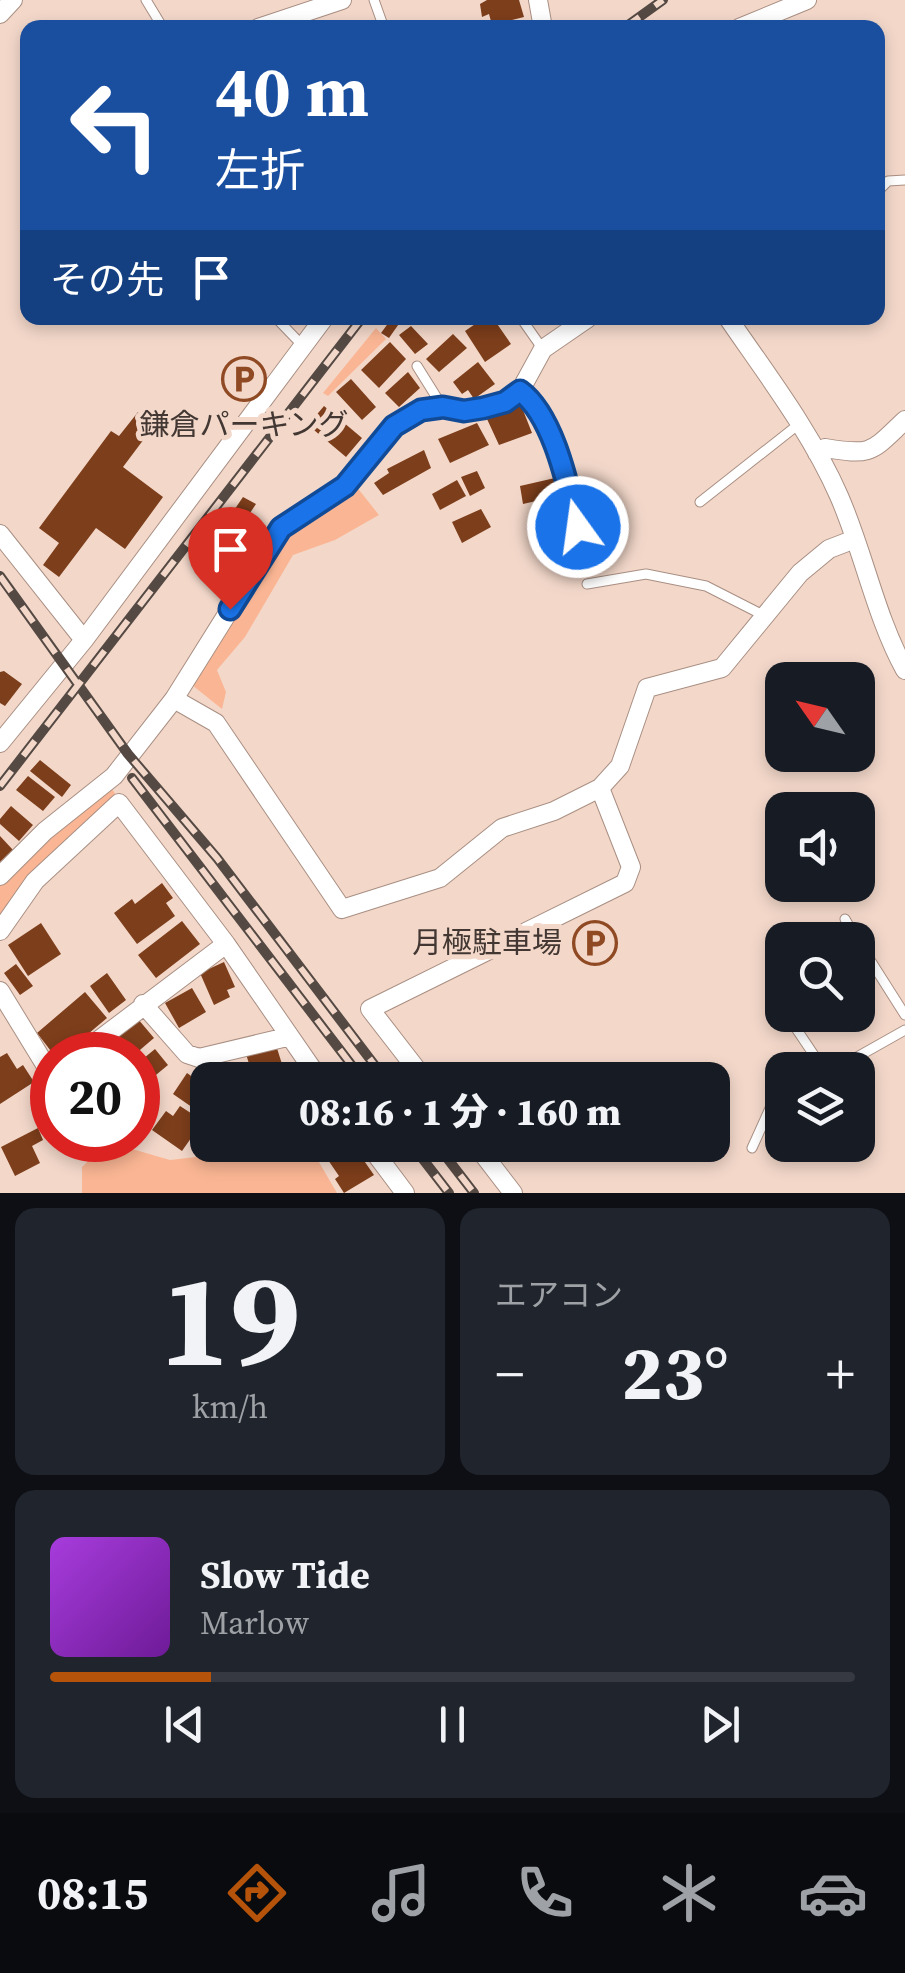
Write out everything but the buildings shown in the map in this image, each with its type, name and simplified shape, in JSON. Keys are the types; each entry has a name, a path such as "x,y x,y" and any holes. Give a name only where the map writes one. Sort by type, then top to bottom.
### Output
{"street":[{"path":"0,14 13,0"},
{"path":"282,20 342,0"},
{"path":"758,20 807,0"},
{"path":"0,743 84,640 319,325"},
{"path":"0,876 45,831 114,776 174,699 281,528 345,486 394,426 421,410 443,407 464,411 505,402 520,391 543,348 578,325"},
{"path":"733,325 799,424 839,495 897,637 905,670"},
{"path":"817,453 825,448 872,451 905,420"},
{"path":"0,534 84,640"},
{"path":"174,699 216,724 342,909 440,878 502,828 600,788 620,766 647,688 722,668 800,573 829,549 855,539"},
{"path":"411,1062 370,1010 625,882 631,867 600,788"},
{"path":"0,931 35,880 119,803 226,944 306,1062"},
{"path":"108,1032 226,944"},
{"path":"0,991 30,1040"},
{"path":"143,1004 187,1054 198,1058 287,1037"},
{"path":"382,1162 405,1193"},
{"path":"489,1162 512,1193"}],"lane":[{"path":"283,325 303,346"},
{"path":"526,325 543,348"},
{"path":"417,366 443,407"},
{"path":"520,391 532,400 560,458 578,527"},
{"path":"700,502 799,424"},
{"path":"587,584 646,574 706,586 764,616"},
{"path":"875,969 905,1015"},
{"path":"866,1052 905,1030"},
{"path":"752,1148 765,1119"}],"shaded area":[{"path":"376,328 386,339 328,396 323,393"},
{"path":"356,486 379,515 335,540 293,555 245,637 217,670 226,692 222,709 192,685 290,529"},
{"path":"110,786 118,798 0,921 0,884 48,837"},
{"path":"160,1157 190,1158 190,1162 319,1162 337,1193 82,1193 82,1167 87,1162 160,1162"}],"railway":[{"path":"635,20 663,0"},
{"path":"0,786 357,325"},
{"path":"0,576 128,754 217,858 372,1062"},
{"path":"132,778 349,1062"},
{"path":"425,1162 449,1193"},
{"path":"450,1162 474,1193"}],"place":[{"name":"鎌倉パーキング","path":"244,379"},
{"name":"月極駐車場","path":"595,943"}],"route":[{"path":"230,609 281,528 345,486 394,426 421,410 483,408 505,402 520,391 532,400 560,458 578,527"}]}
